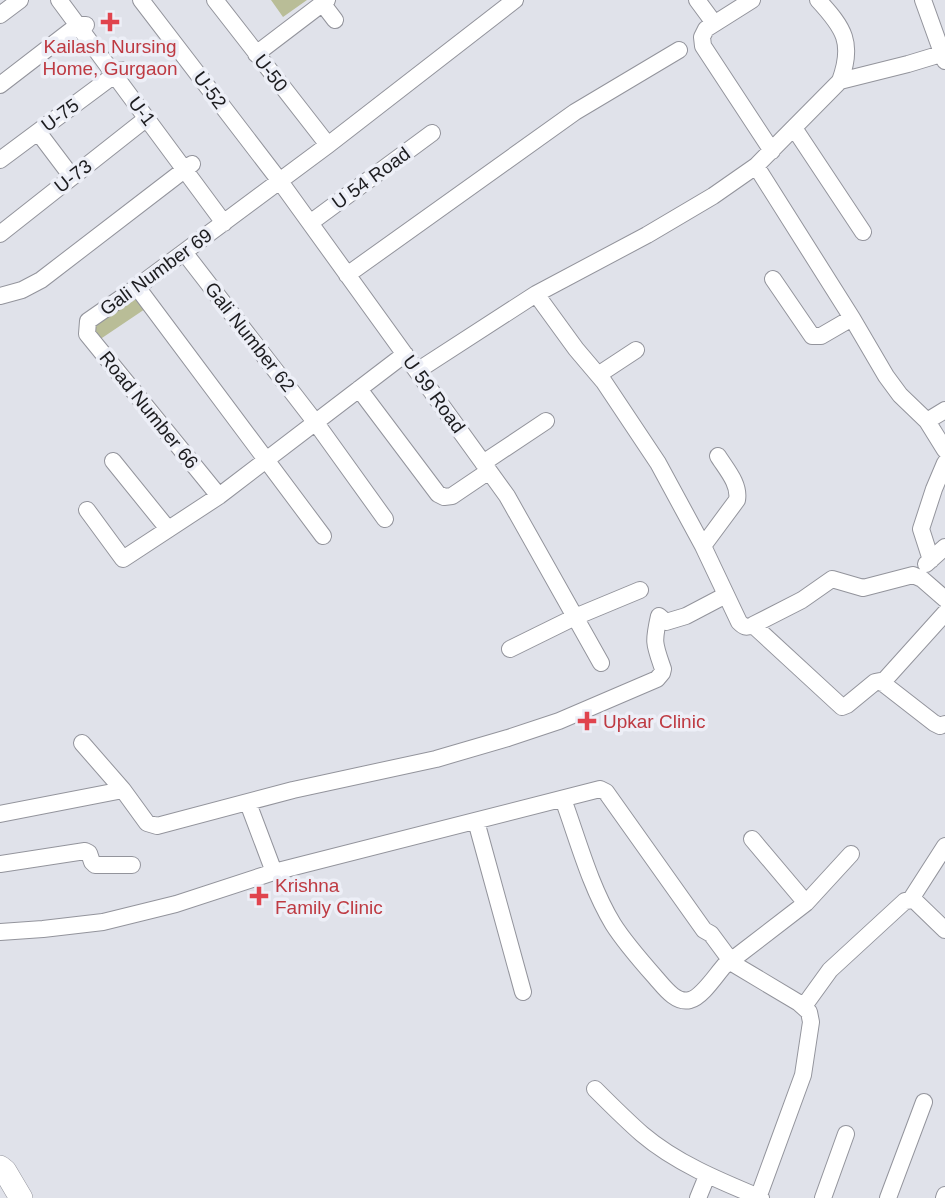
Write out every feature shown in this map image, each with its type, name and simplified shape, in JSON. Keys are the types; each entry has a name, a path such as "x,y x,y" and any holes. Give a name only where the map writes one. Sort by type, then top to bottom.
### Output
{"highway":[{"path":"2,1168 21,1198"}],"street":[{"path":"0,15 20,0"},
{"name":"U-1","path":"59,0 83,25 227,220"},
{"name":"U-1","path":"70,0 83,25"},
{"name":"U-52","path":"141,0 279,180"},
{"name":"U-50","path":"215,0 328,145"},
{"name":"Gali Number 69","path":"88,321 328,145 515,0"},
{"path":"697,0 714,23"},
{"path":"752,0 706,29 702,37 703,46 772,151"},
{"path":"417,371 537,294 647,235 757,166 840,80 846,62 844,37 839,25 818,0"},
{"path":"840,80 943,58 923,0"},
{"path":"256,54 324,2 335,20"},
{"path":"0,85 83,25"},
{"path":"347,275 575,112 679,50"},
{"name":"U-1","path":"118,73 147,118 189,166"},
{"name":"U-75","path":"0,160 118,73"},
{"name":"U-73","path":"0,234 147,118"},
{"path":"794,128 863,232"},
{"path":"38,132 72,177"},
{"name":"U 54 Road","path":"310,223 432,133"},
{"path":"0,296 22,290 41,280 189,166"},
{"path":"757,166 892,385 928,421 945,450"},
{"name":"U 59 Road","path":"279,180 507,496 601,663"},
{"name":"Gali Number 62","path":"184,252 316,422 385,519"},
{"path":"773,279 812,337 821,336 852,318"},
{"path":"137,287 323,536"},
{"path":"537,294 620,405 657,463 744,627 802,600 832,579 863,588 913,575 945,547"},
{"name":"Road Number 66","path":"88,321 87,334 219,496"},
{"path":"598,375 636,350"},
{"path":"87,510 123,559 219,496 405,355"},
{"path":"359,389 438,494 444,497 452,496 546,421"},
{"path":"928,421 945,410"},
{"path":"703,547 738,496 737,487 718,456"},
{"path":"113,461 168,529"},
{"path":"931,560 921,529 945,463"},
{"path":"913,575 922,579 945,599"},
{"path":"510,649 575,617 640,590"},
{"path":"82,743 123,790 146,823 157,826 293,790 436,759 559,721 601,704 657,679 662,673 654,645 659,616 666,622 677,620 726,595"},
{"path":"882,683 945,613"},
{"path":"753,625 842,707 877,681 934,723 940,726 945,724"},
{"path":"0,932 103,922 176,904 274,872 597,789 603,790 730,962 804,1006 809,1012 811,1022 803,1075 759,1198 707,1176 643,1135 595,1089"},
{"path":"0,814 123,790"},
{"path":"564,799 603,906 613,925 635,955 678,999 691,1000 698,996 724,966 806,903 851,855"},
{"path":"248,803 274,872"},
{"path":"476,821 523,992"},
{"path":"752,838 806,903"},
{"path":"804,1006 830,970 905,901 911,899 945,846"},
{"path":"0,864 85,851 95,865 132,865"},
{"path":"911,899 945,930"},
{"path":"888,1198 924,1102"},
{"path":"823,1198 846,1134"},
{"path":"698,1198 707,1176"}],"green space":[{"path":"271,0 307,0 283,17"},
{"path":"136,293 148,307 96,342 87,333"}],"place":[{"name":"Kailash Nursing Home, Gurgaon","path":"110,22"},
{"name":"Upkar Clinic","path":"587,721"},
{"name":"Krishna Family Clinic","path":"259,896"}]}
